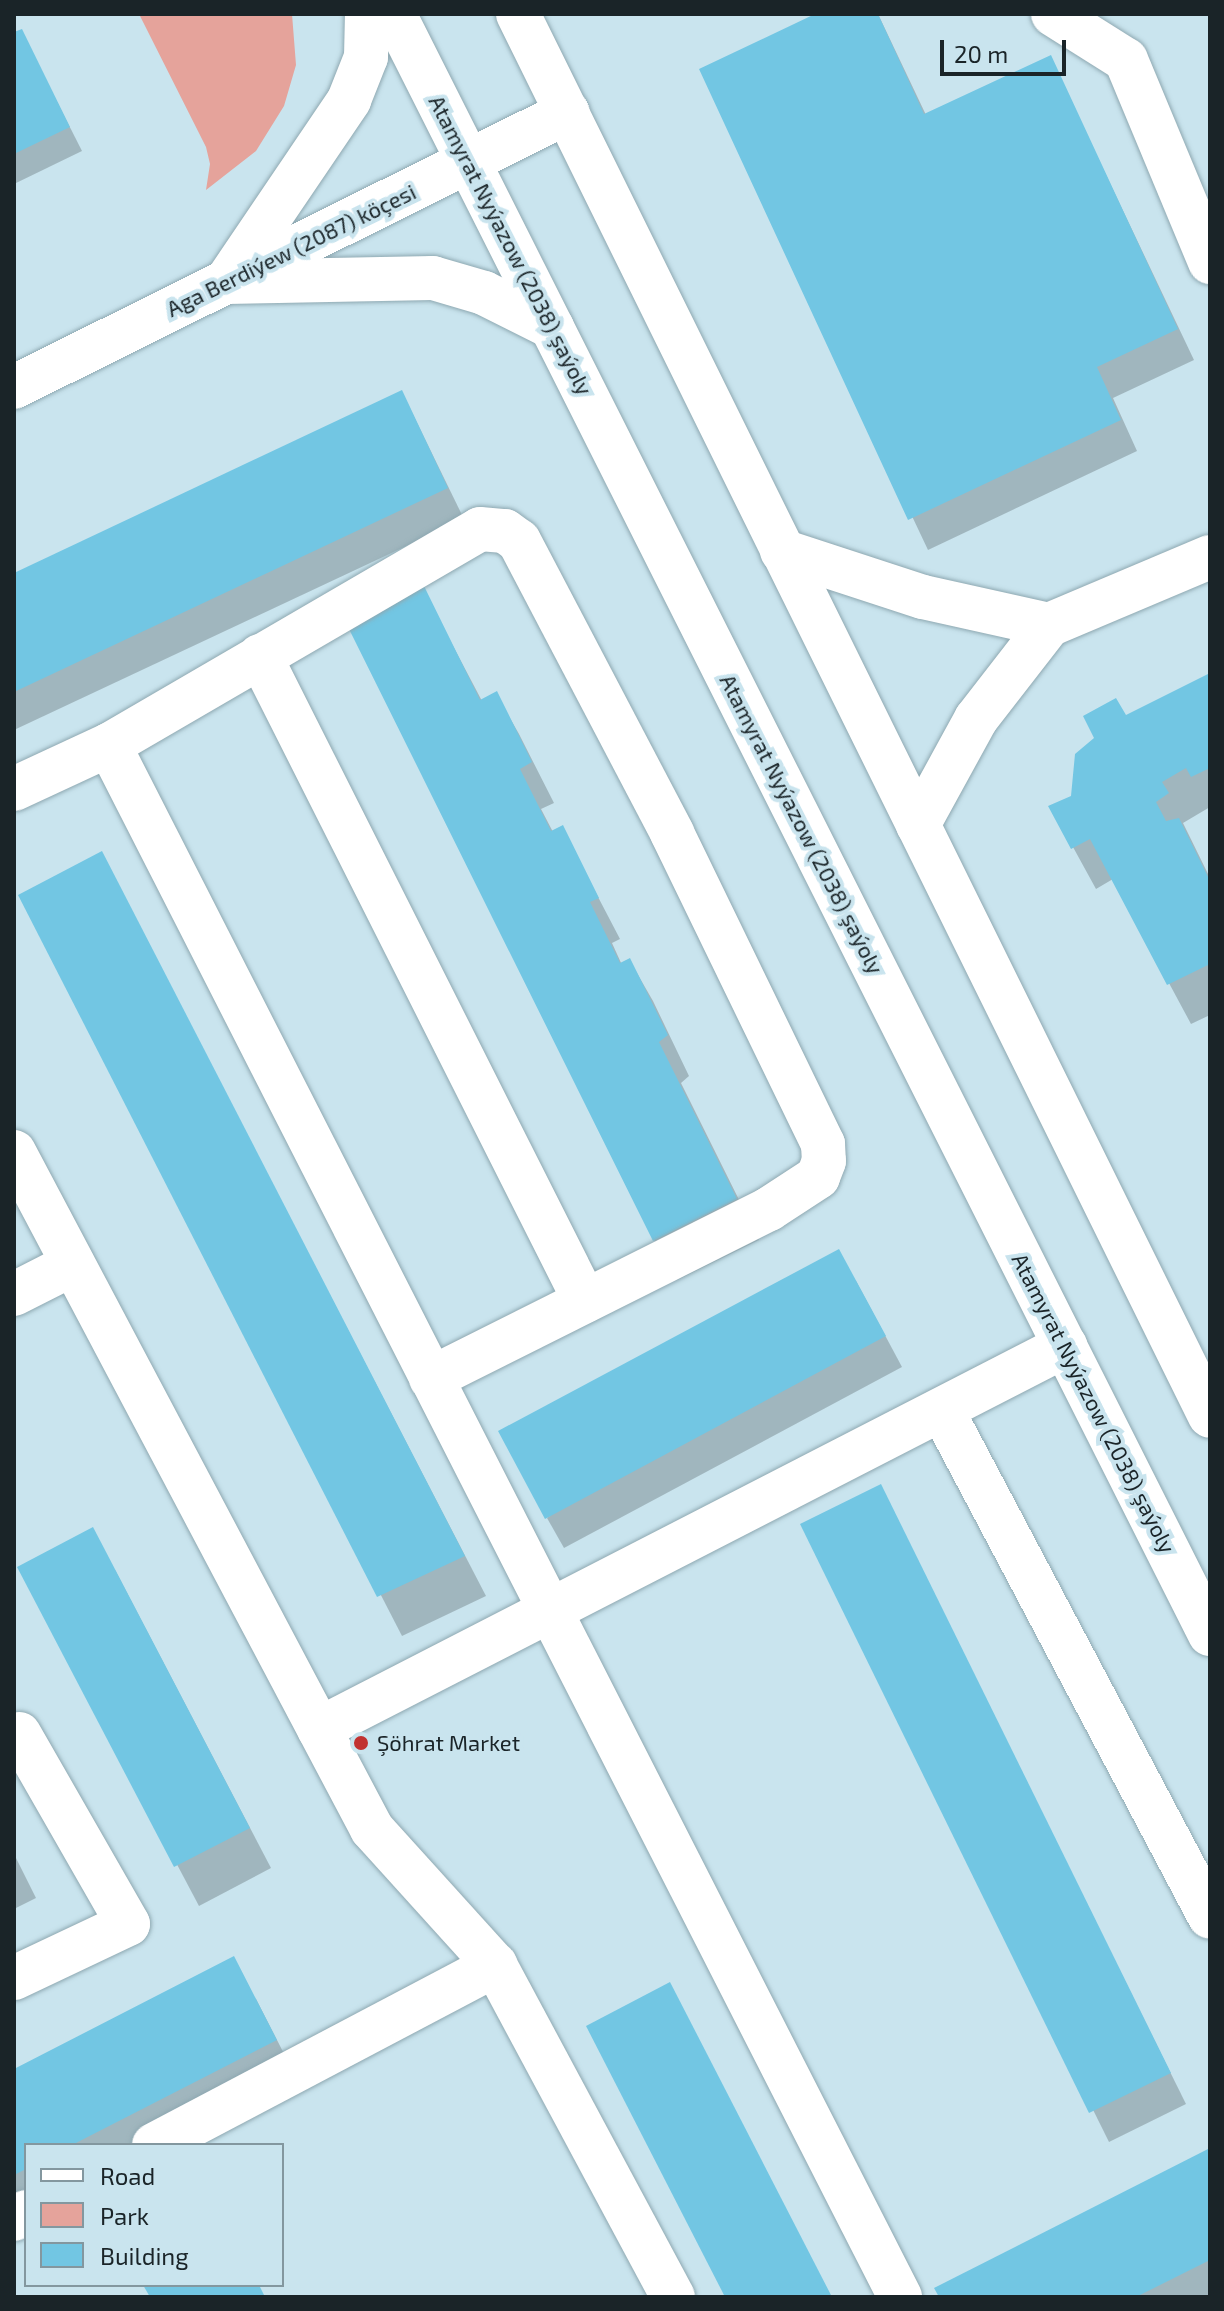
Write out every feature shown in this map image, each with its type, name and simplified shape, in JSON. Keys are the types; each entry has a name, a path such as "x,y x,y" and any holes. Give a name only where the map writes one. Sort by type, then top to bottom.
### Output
{"main road":[{"path":"226,282 349,100 366,57 367,14"},
{"name":"Atamyrat Nyýazow (2038) şaýoly","path":"394,14 1210,1634"},
{"path":"518,14 1210,1416"},
{"path":"1053,14 1126,60 1210,262"},
{"name":"Aga Berdiýew (2087) köçesi","path":"14,387 568,112"},
{"path":"226,282 433,278 484,293 552,327"},
{"path":"14,789 109,745 480,529 505,531 519,541 672,833 823,1144 824,1161 818,1177 769,1209 431,1378"},
{"path":"782,551 923,597 1049,625"},
{"path":"918,825 976,719 1049,625 1210,557"},
{"path":"260,656 585,1301"},
{"path":"109,745 900,2297"},
{"path":"14,1152 372,1829 495,1965 673,2297"},
{"path":"14,1294 73,1264"},
{"path":"319,1729 1065,1346"},
{"path":"942,1410 1210,1917"},
{"path":"14,1978 128,1924 19,1734"},
{"path":"158,2143 495,1965"}],"green space":[{"path":"139,14 292,14 296,65 284,106 256,151 206,190 210,164 206,147"}],"building":[{"path":"815,14 878,14 924,114 1051,55 1178,329 1097,367 1121,420 908,520 699,69"},
{"path":"22,29 70,127 14,154 14,32"},
{"path":"402,390 448,488 14,692 14,573"},
{"path":"424,586 480,700 497,691 532,762 520,769 551,831 563,825 599,898 590,902 620,963 630,958 668,1035 659,1042 737,1199 653,1241 347,625"},
{"path":"1210,673 1210,768 1191,777 1186,768 1162,782 1169,793 1156,802 1166,821 1179,818 1210,881 1210,964 1167,985 1090,839 1071,849 1048,806 1071,796 1075,754 1094,738 1083,716 1116,698 1126,715"},
{"path":"102,851 465,1556 377,1597 18,895"},
{"path":"839,1249 886,1336 545,1519 498,1431"},
{"path":"881,1484 1171,2073 1089,2113 800,1524"},
{"path":"93,1527 250,1828 174,1867 17,1567"},
{"path":"234,1956 277,2040 76,2143 24,2143 24,2170 14,2175 14,2069"},
{"path":"670,1982 832,2297 725,2297 586,2026"},
{"path":"1210,2148 1210,2260 1136,2297 939,2297 934,2288"},
{"path":"144,2287 260,2287 265,2297 150,2297"}],"place":[{"name":"Şöhrat Market","path":"361,1743"}]}
